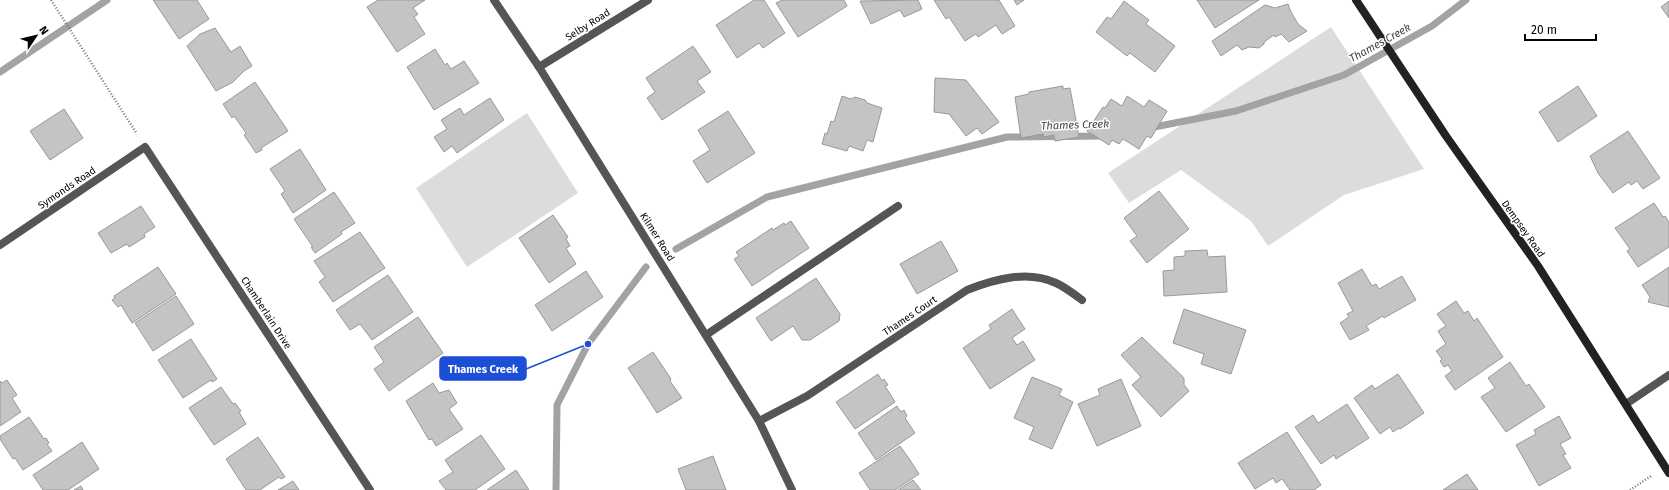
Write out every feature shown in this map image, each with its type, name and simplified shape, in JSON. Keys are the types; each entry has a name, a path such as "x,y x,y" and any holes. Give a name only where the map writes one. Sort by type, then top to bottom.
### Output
{"street":[{"name":"Kilmer Road","path":"494,0 539,67 758,420 792,490"},
{"name":"Selby Road","path":"539,67 648,0"},
{"name":"Dempsey Road","path":"1357,0 1446,136 1538,266 1667,470"},
{"name":"Symonds Road","path":"0,245 145,147"},
{"name":"Chamberlain Drive","path":"145,147 370,490"},
{"path":"706,335 898,206"},
{"name":"Thames Court","path":"758,420 807,396 967,290 984,283 1011,277 1038,277 1057,284 1082,300"},
{"path":"1626,404 1669,375"}],"path":[{"path":"51,0 145,147"},
{"path":"1630,490 1667,470"}],"shaded area":[{"path":"1331,27 1424,169 1344,195 1268,246 1251,221 1181,170 1129,203 1108,173"},
{"path":"527,113 578,193 467,267 416,188"}],"building":[{"path":"153,0 197,0 209,19 179,39"},
{"path":"378,0 425,0 413,8 418,14 414,17 425,34 397,52 367,7"},
{"path":"754,0 764,0 785,33 763,48 759,43 737,58 716,25"},
{"path":"782,0 844,0 847,6 798,37 776,3"},
{"path":"918,0 922,9 904,17 900,10 871,24 860,1"},
{"path":"934,0 999,0 1015,26 1002,34 996,25 978,37 976,34 965,41 949,17 946,19"},
{"path":"1014,0 1024,0 1017,5"},
{"path":"1197,0 1259,0 1215,28"},
{"path":"1124,1 1149,20 1146,24 1175,46 1155,72 1130,53 1127,56 1096,32 1107,17 1111,19"},
{"path":"1669,1 1669,18 1661,7"},
{"path":"1288,4 1298,24 1307,31 1289,42 1281,34 1275,37 1274,35 1264,42 1264,44 1259,48 1249,47 1242,50 1237,45 1221,56 1212,41 1265,5 1275,8"},
{"path":"215,28 231,52 240,46 252,66 244,71 233,82 216,91 187,46 200,34"},
{"path":"693,46 711,72 697,81 705,92 662,120 647,98 655,92 646,78"},
{"path":"435,49 445,65 447,63 451,69 464,61 479,83 434,110 407,67"},
{"path":"935,78 966,80 999,122 982,134 977,128 966,136 949,114 934,112"},
{"path":"255,82 288,131 261,148 262,150 256,153 244,135 246,133 234,116 232,118 223,104"},
{"path":"1063,86 1063,89 1070,88 1079,137 1055,141 1054,135 1044,137 1043,134 1021,138 1015,97 1029,94 1029,92"},
{"path":"1578,86 1597,116 1558,142 1539,112"},
{"path":"842,96 851,99 855,97 865,100 867,103 882,108 873,142 867,140 863,151 849,146 847,151 822,144 825,133 827,134 831,121 834,122"},
{"path":"1127,96 1144,107 1149,100 1167,111 1151,138 1147,136 1139,149 1123,139 1119,144 1112,140 1109,145 1087,131 1103,107 1105,108 1111,99 1122,106"},
{"path":"490,98 504,120 457,153 452,146 444,152 434,137 447,129 441,120 460,108 464,115"},
{"path":"64,109 83,138 50,160 30,131"},
{"path":"728,111 755,153 707,183 693,161 710,150 698,130"},
{"path":"1628,131 1660,178 1643,189 1637,181 1631,185 1629,182 1613,193 1598,173 1590,156"},
{"path":"300,149 326,190 293,213 281,194 285,191 270,169"},
{"path":"1159,191 1189,229 1147,263 1130,241 1137,236 1124,218"},
{"path":"334,192 355,223 315,253 311,247 313,247 294,219"},
{"path":"1654,203 1663,217 1665,216 1669,222 1669,247 1638,267 1627,251 1630,249 1615,228"},
{"path":"141,206 155,227 144,234 145,237 129,247 127,244 111,253 98,233"},
{"path":"553,215 568,237 566,239 570,246 566,248 576,264 549,283 519,238"},
{"path":"791,221 809,248 752,286 734,259 739,256 736,252 772,228 773,230 784,223 785,225"},
{"path":"360,232 385,268 333,302 319,282 325,277 314,261"},
{"path":"941,241 958,271 917,294 900,264"},
{"path":"1207,250 1208,257 1225,256 1227,292 1164,296 1163,271 1174,270 1174,257 1185,256 1185,251"},
{"path":"158,267 176,294 132,323 121,305 118,307 112,300 115,298 114,296"},
{"path":"1669,267 1669,307 1648,302 1650,297 1642,285"},
{"path":"1362,269 1372,286 1376,284 1379,289 1402,276 1416,300 1384,318 1383,316 1366,326 1369,330 1350,340 1340,323 1349,317 1347,314 1353,311 1338,283"},
{"path":"586,271 603,297 552,331 535,305"},
{"path":"388,275 413,312 372,340 360,324 350,330 336,310"},
{"path":"816,278 840,314 839,321 810,340 802,340 793,326 771,341 756,318"},
{"path":"176,296 194,324 153,351 135,323"},
{"path":"1456,301 1464,313 1468,311 1474,321 1477,318 1503,357 1455,390 1445,376 1452,371 1448,365 1444,367 1440,361 1442,359 1436,351 1446,344 1438,331 1446,326 1437,314"},
{"path":"1012,309 1025,329 1012,338 1017,345 1023,341 1035,360 990,389 963,348 991,329 989,325"},
{"path":"1184,309 1246,330 1231,374 1201,364 1204,354 1173,343"},
{"path":"418,317 443,353 389,391 374,369 384,362 374,347"},
{"path":"1142,337 1184,378 1184,385 1189,391 1161,417 1132,385 1141,377 1121,355"},
{"path":"191,339 217,379 212,382 211,380 183,398 158,360"},
{"path":"653,352 682,398 657,413 628,368"},
{"path":"1510,362 1526,386 1529,384 1545,407 1506,432 1481,397 1495,388 1488,378"},
{"path":"878,374 882,381 884,379 888,385 885,386 895,402 855,429 836,402"},
{"path":"1398,374 1424,413 1400,429 1399,428 1393,432 1390,427 1380,434 1354,398 1372,385 1375,389"},
{"path":"1032,377 1062,389 1059,395 1073,402 1052,449 1029,439 1034,427 1014,418"},
{"path":"1121,379 1141,426 1097,446 1078,404 1100,395 1098,389"},
{"path":"7,380 17,395 12,398 21,412 0,426 0,381 2,383"},
{"path":"433,383 439,393 449,390 457,403 449,409 463,429 436,446 432,439 429,440 406,401"},
{"path":"221,387 233,404 235,403 241,411 239,412 246,424 214,445 189,408"},
{"path":"1347,404 1369,438 1336,459 1334,455 1321,464 1295,427 1313,415 1318,423"},
{"path":"897,406 901,412 904,410 907,416 905,418 915,433 876,460 858,433"},
{"path":"1559,416 1571,438 1560,444 1566,454 1563,455 1571,468 1539,486 1516,445 1536,434 1534,430"},
{"path":"29,417 44,439 46,438 49,443 47,444 52,451 23,470 15,458 13,459 0,439 0,436"},
{"path":"1287,432 1321,485 1314,490 1290,490 1282,479 1276,483 1273,478 1255,489 1238,463"},
{"path":"481,435 505,469 475,490 446,490 439,481 453,472 445,460"},
{"path":"258,437 285,477 281,479 279,477 260,490 246,490 226,459"},
{"path":"82,442 99,469 68,490 43,490 33,475"},
{"path":"900,446 919,474 895,490 870,490 859,473"},
{"path":"713,456 726,490 686,490 678,469"},
{"path":"516,470 529,490 487,490"},
{"path":"1467,474 1478,490 1443,490"},
{"path":"913,480 921,490 898,490"},
{"path":"293,481 299,490 278,490"},
{"path":"81,486 83,490 74,490"}],"waterway":[{"path":"0,72 107,0"},
{"name":"Thames Creek","path":"1149,128 1236,111 1344,75 1432,26 1466,0"},
{"name":"Thames Creek","path":"676,249 767,197 1007,137 1104,136"},
{"name":"Thames Creek","path":"556,490 557,405 588,344 646,267"}],"place":[{"name":"Thames Creek","path":"588,344"}]}
